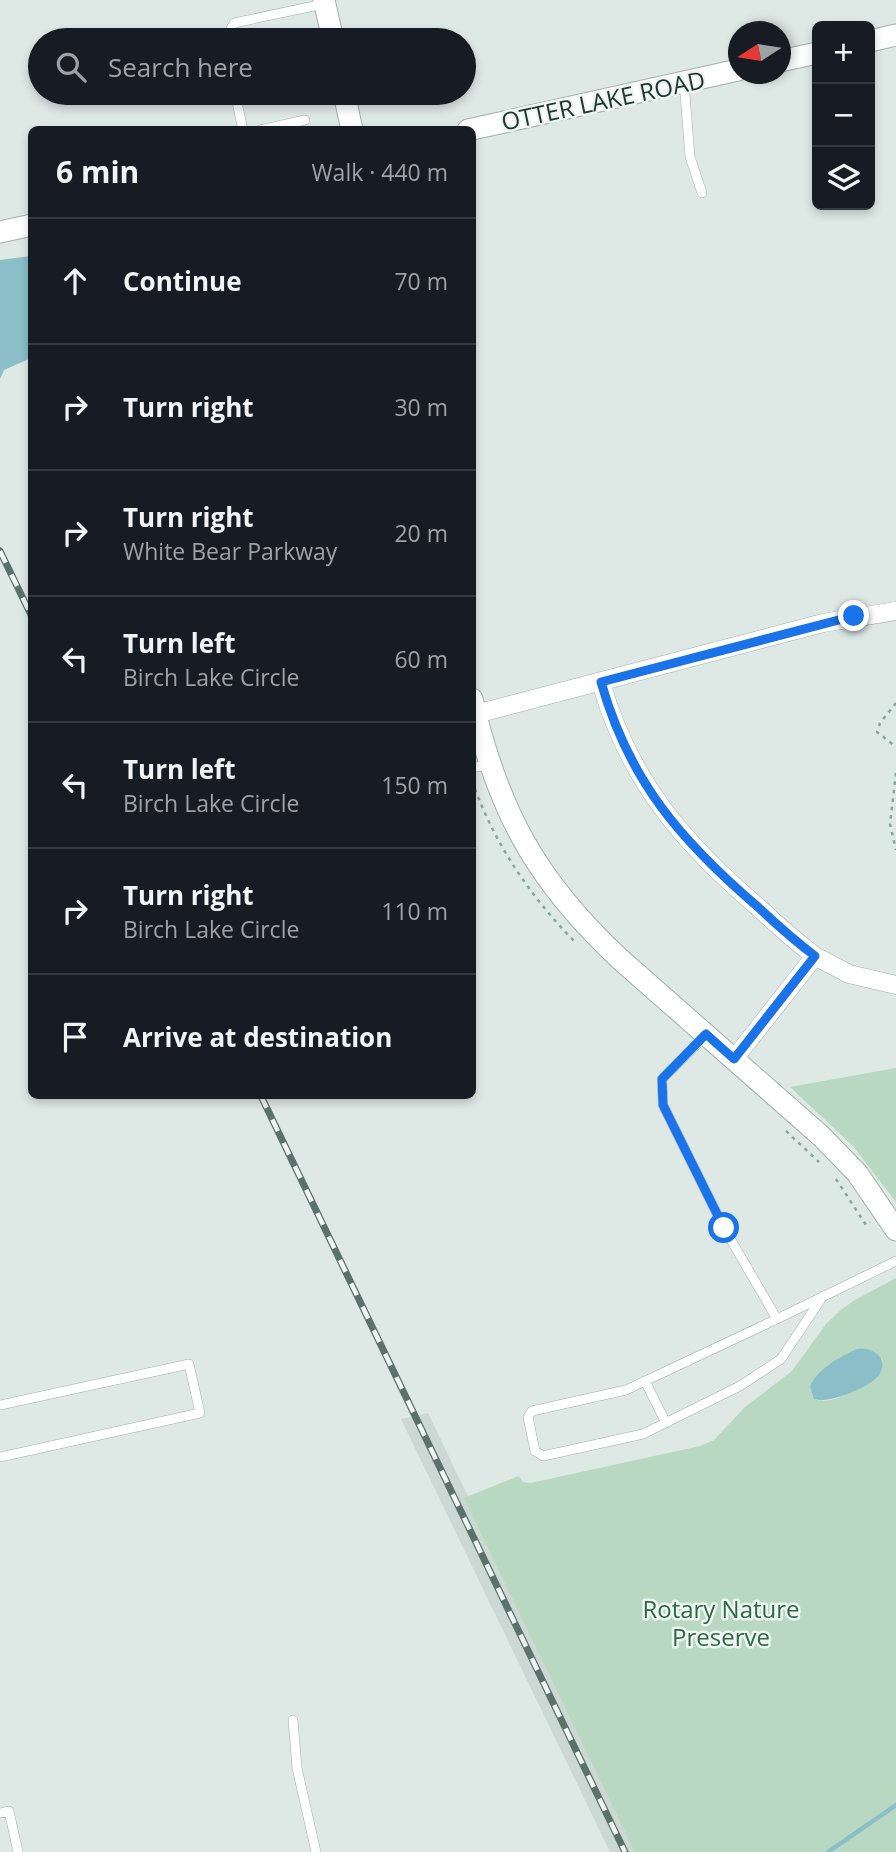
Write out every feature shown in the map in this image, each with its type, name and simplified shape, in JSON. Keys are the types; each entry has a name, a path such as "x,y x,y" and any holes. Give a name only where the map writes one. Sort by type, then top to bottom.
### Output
{"street":[{"path":"324,2 330,28"},
{"path":"875,40 896,35"},
{"path":"791,59 812,54"},
{"name":"OTTER LAKE ROAD","path":"476,128 728,72"},
{"path":"347,105 351,126"},
{"path":"0,232 28,226"},
{"path":"476,707 601,682 823,623 896,611"},
{"path":"601,682 627,752 652,796 675,827 728,882 815,956 849,974 896,985"},
{"path":"476,724 481,766 524,843 563,899 621,960 807,1123 846,1161 896,1230"},
{"path":"734,1059 815,956"}],"lane":[{"path":"231,28 234,23 324,2"},
{"path":"684,82 690,157 702,193"},
{"path":"238,105 242,126"},
{"path":"278,126 305,120"},
{"path":"706,1034 662,1079 663,1105 724,1228 777,1318"},
{"path":"823,1296 781,1359 740,1386 643,1434 543,1456 536,1451 528,1417 532,1411 626,1391 646,1381 777,1318 896,1261"},
{"path":"0,1405 189,1364 200,1413 0,1457"},
{"path":"646,1381 666,1423"},
{"path":"293,1720 297,1768 316,1852"},
{"path":"0,1814 9,1811 18,1852"}],"path":[{"path":"896,702 880,723 877,732 896,747"},
{"path":"896,773 890,824 896,850"}],"shaded area":[{"path":"428,1413 639,1852 610,1852 401,1419"}],"green space":[{"path":"896,1068 896,1202 853,1146 790,1087"},
{"name":"Rotary Nature Preserve","path":"896,1278 896,1852 635,1852 464,1498 519,1476 523,1482 531,1483 700,1446 714,1440 745,1407 792,1371 826,1324 853,1301","holes":["882,1359 882,1369 859,1387 840,1397 822,1401 814,1399 810,1387"]}],"water":[{"path":"28,256 28,359 4,370 0,379 0,260"},
{"path":"857,1349 878,1354 882,1363 879,1375 867,1385 848,1394 814,1399 810,1387 823,1369"}],"waterway":[{"path":"828,1852 896,1805"}],"railway":[{"path":"0,551 28,609"},
{"path":"262,1099 625,1852"}],"route":[{"path":"724,1228 663,1105 662,1079 706,1034 734,1059 815,956 728,882 675,827 652,796 627,752 601,682 854,616"}]}
